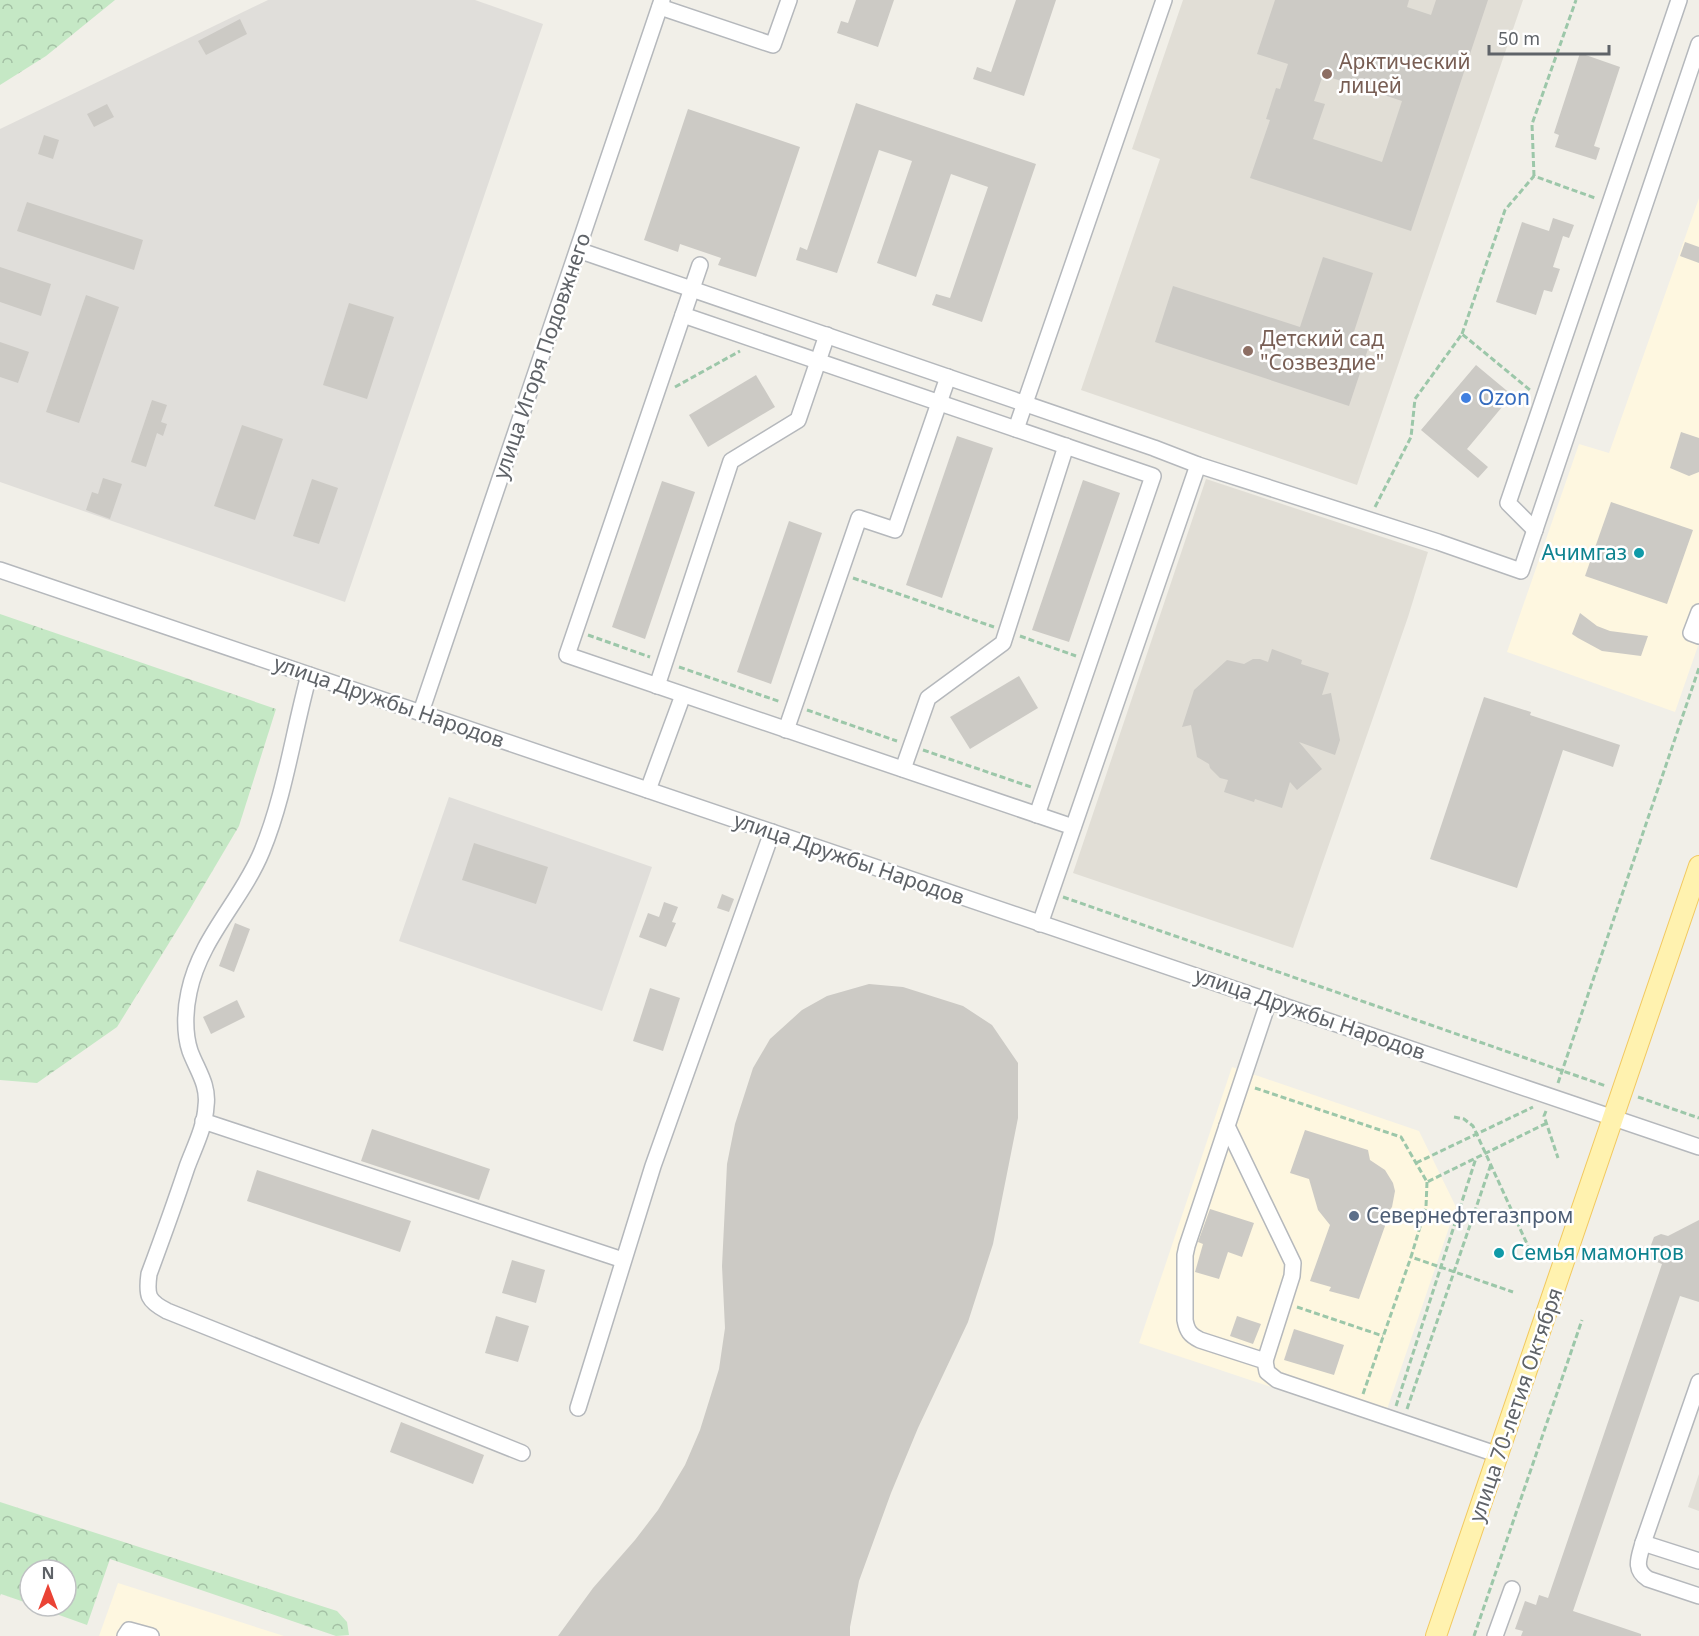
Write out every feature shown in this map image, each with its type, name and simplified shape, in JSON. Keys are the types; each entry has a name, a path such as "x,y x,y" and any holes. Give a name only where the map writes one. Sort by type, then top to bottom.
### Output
{"main road":[{"name":"улица 70-летия Октября","path":"1436,1636 1699,866"}],"street":[{"path":"661,4 773,45 789,0"},
{"path":"1016,429 1164,0"},
{"path":"1535,530 1508,503 1679,0"},
{"name":"улица Игоря Подовжнего","path":"421,712 661,4"},
{"path":"578,250 1025,403 1198,465 1521,571 1699,44"},
{"path":"700,265 567,655 1073,827"},
{"path":"683,315 1153,476 1037,815"},
{"path":"657,686 730,461 798,420 826,335"},
{"path":"786,730 859,518 895,530 948,377"},
{"path":"903,770 928,698 1003,643 1066,446"},
{"path":"1040,924 1198,465"},
{"name":"улица Дружбы Народов","path":"0,570 1699,1147"},
{"path":"1699,612 1691,633 1699,636"},
{"path":"309,675 279,801 261,854 209,940 189,992 186,1023 190,1050 201,1073 207,1094 207,1108 149,1274 147,1290 153,1304 167,1311 522,1453"},
{"path":"648,790 683,694"},
{"path":"578,1408 622,1260 687,1069 772,832"},
{"path":"1265,1361 1192,1336 1187,1330 1185,1320 1187,1246 1269,1000"},
{"path":"203,1121 622,1260"},
{"path":"1227,1126 1291,1257 1293,1269 1265,1361 1267,1372 1277,1380 1499,1455"},
{"path":"1699,1382 1692,1424 1638,1560 1641,1574 1648,1579 1699,1596"},
{"path":"1643,1543 1699,1562"},
{"path":"1495,1636 1512,1589"},
{"path":"125,1636 129,1630 151,1636"}],"path":[{"path":"1368,520 1411,437 1415,399 1461,334 1505,210 1534,176 1532,124 1576,0"},
{"path":"1534,176 1610,203"},
{"path":"1461,334 1543,400"},
{"path":"655,398 758,341"},
{"path":"840,574 1090,660"},
{"path":"575,631 1045,792"},
{"path":"1558,1158 1544,1116 1562,1071 1699,668"},
{"path":"1051,893 1699,1118"},
{"path":"1241,1083 1401,1137 1427,1182 1426,1207 1411,1257 1358,1408"},
{"path":"1416,1163 1533,1107"},
{"path":"1454,1117 1464,1119 1473,1126 1528,1246"},
{"path":"1427,1182 1546,1123"},
{"path":"1397,1421 1441,1268 1477,1158"},
{"path":"1397,1421 1454,1272 1491,1164"},
{"path":"1411,1257 1512,1293"},
{"path":"1283,1302 1383,1336"},
{"path":"1474,1636 1582,1320"}],"shaded area":[{"path":"268,0 475,0 543,24 345,602 0,482 0,129"},
{"path":"1183,0 1523,0 1357,485 1081,390 1160,159 1132,149"},
{"name":"Ачимгаз","path":"1699,198 1699,643 1675,712 1507,652 1579,444 1609,453"},
{"path":"1206,479 1428,552 1408,617 1293,948 1073,873"},
{"path":"449,797 652,867 602,1011 399,941"},
{"name":"Севернефтегазпром","path":"1232,1067 1419,1131 1456,1207 1382,1424 1139,1343"},
{"path":"1699,1474 1699,1511 1688,1507"},
{"path":"118,1583 284,1636 99,1636"}],"green space":[{"path":"0,0 115,0 46,56 0,85"},
{"path":"0,614 276,709 239,826 117,1027 37,1083 0,1080"},
{"path":"0,1502 337,1611 347,1622 349,1635 336,1636 110,1559 87,1625 67,1618 78,1618 78,1558 18,1558 18,1600 1,1594 0,1596"}],"building":[{"path":"856,0 894,0 878,47 837,33 841,21 848,23"},
{"path":"1016,0 1056,0 1024,96 973,79 977,67 991,72"},
{"path":"1275,0 1409,0 1407,7 1431,15 1436,0 1488,0 1411,231 1250,178 1270,120 1266,119 1276,88 1280,89 1288,64 1257,54","holes":["1323,75 1402,101 1382,162 1313,139 1325,104 1314,101"]},
{"path":"240,19 247,34 206,55 198,41"},
{"path":"1580,53 1620,67 1594,146 1600,148 1596,160 1555,147 1559,135 1554,133"},
{"path":"856,103 1036,164 982,322 932,305 936,294 950,298 988,187 951,174 916,277 877,263 912,161 879,150 837,273 796,260 800,247 807,250"},
{"path":"107,104 114,117 94,127 87,114"},
{"path":"688,109 800,147 756,277 718,265 721,258 680,244 678,252 644,240"},
{"path":"44,135 59,140 53,159 38,154"},
{"path":"27,202 143,240 134,270 17,231"},
{"path":"1553,218 1574,225 1569,238 1563,236 1553,267 1560,269 1552,292 1544,290 1536,315 1496,302 1522,222 1549,231"},
{"path":"1685,242 1699,247 1699,263 1680,256"},
{"path":"1323,257 1373,273 1350,344 1368,349 1349,406 1155,342 1173,286 1300,327"},
{"path":"0,267 51,284 41,316 0,302"},
{"path":"86,295 119,307 79,423 46,412"},
{"path":"349,303 394,317 367,399 323,385"},
{"path":"0,342 29,352 18,383 0,377"},
{"path":"1476,365 1512,395 1467,449 1488,467 1478,478 1421,430"},
{"path":"756,375 775,407 708,447 689,415"},
{"path":"152,400 167,405 161,422 167,424 163,436 157,433 146,467 131,462"},
{"path":"242,425 283,439 255,520 214,506"},
{"path":"1681,432 1699,438 1699,472 1689,476 1670,468"},
{"path":"957,436 993,448 942,598 906,585"},
{"path":"103,478 122,484 110,519 86,510 92,492 98,494"},
{"path":"312,479 338,488 319,544 293,536"},
{"path":"1083,480 1120,493 1069,642 1032,630"},
{"path":"662,481 695,492 645,639 612,627"},
{"name":"Ачимгаз","path":"1611,502 1693,530 1667,604 1585,576"},
{"path":"789,521 822,533 771,684 737,672"},
{"path":"1580,613 1597,626 1610,631 1648,636 1641,656 1602,651 1572,634"},
{"path":"1272,649 1302,660 1301,664 1329,673 1322,695 1331,693 1340,740 1335,755 1299,742 1322,769 1297,790 1290,782 1282,808 1224,792 1228,780 1220,778 1209,764 1197,757 1191,725 1182,727 1194,690 1227,660 1244,664 1253,659 1268,662"},
{"path":"1019,676 1038,708 970,749 950,717"},
{"path":"1484,697 1620,745 1613,767 1563,750 1517,888 1430,859"},
{"path":"474,843 548,867 536,904 462,880"},
{"path":"722,894 734,899 729,912 717,908"},
{"path":"664,902 678,907 672,922 676,923 666,947 639,937 648,913 659,917"},
{"path":"235,923 250,929 234,972 219,966"},
{"path":"869,984 903,987 963,1006 992,1025 1018,1063 1018,1118 993,1244 968,1322 918,1428 891,1493 859,1581 850,1636 558,1636 593,1588 658,1510 685,1465 700,1430 719,1369 725,1328 722,1266 727,1164 735,1124 753,1068 770,1039 802,1010 827,996"},
{"path":"650,988 680,998 663,1051 633,1041"},
{"path":"237,1000 245,1017 211,1034 203,1017"},
{"path":"372,1129 490,1169 479,1200 361,1161"},
{"name":"Севернефтегазпром","path":"1305,1130 1368,1150 1370,1160 1385,1170 1393,1183 1395,1191 1392,1207 1383,1219 1385,1226 1359,1299 1329,1291 1331,1287 1310,1281 1330,1225 1318,1210 1309,1179 1290,1173"},
{"path":"257,1170 411,1221 400,1252 247,1201"},
{"path":"1210,1209 1254,1223 1242,1257 1228,1252 1219,1279 1195,1272 1203,1244 1198,1242"},
{"path":"1699,1220 1699,1302 1680,1296 1573,1611 1641,1634 1641,1636 1521,1636 1523,1631 1515,1629 1525,1601 1536,1605 1539,1595 1548,1598 1662,1264 1652,1260 1648,1253 1654,1237 1661,1234 1668,1236"},
{"path":"512,1260 545,1270 536,1303 502,1293"},
{"path":"496,1316 529,1326 518,1362 485,1353"},
{"path":"1237,1316 1261,1324 1253,1344 1230,1336"},
{"path":"1294,1329 1344,1345 1334,1375 1284,1360"},
{"path":"401,1422 484,1455 473,1484 390,1452"}],"place":[{"name":"Арктический лицей","path":"1327,74"},
{"name":"Детский сад \"Созвездие\"","path":"1248,351"},
{"name":"Ozon","path":"1466,398"},
{"name":"Ачимгаз","path":"1639,553"},
{"name":"Севернефтегазпром","path":"1354,1216"},
{"name":"Семья мамонтов","path":"1499,1253"}]}
